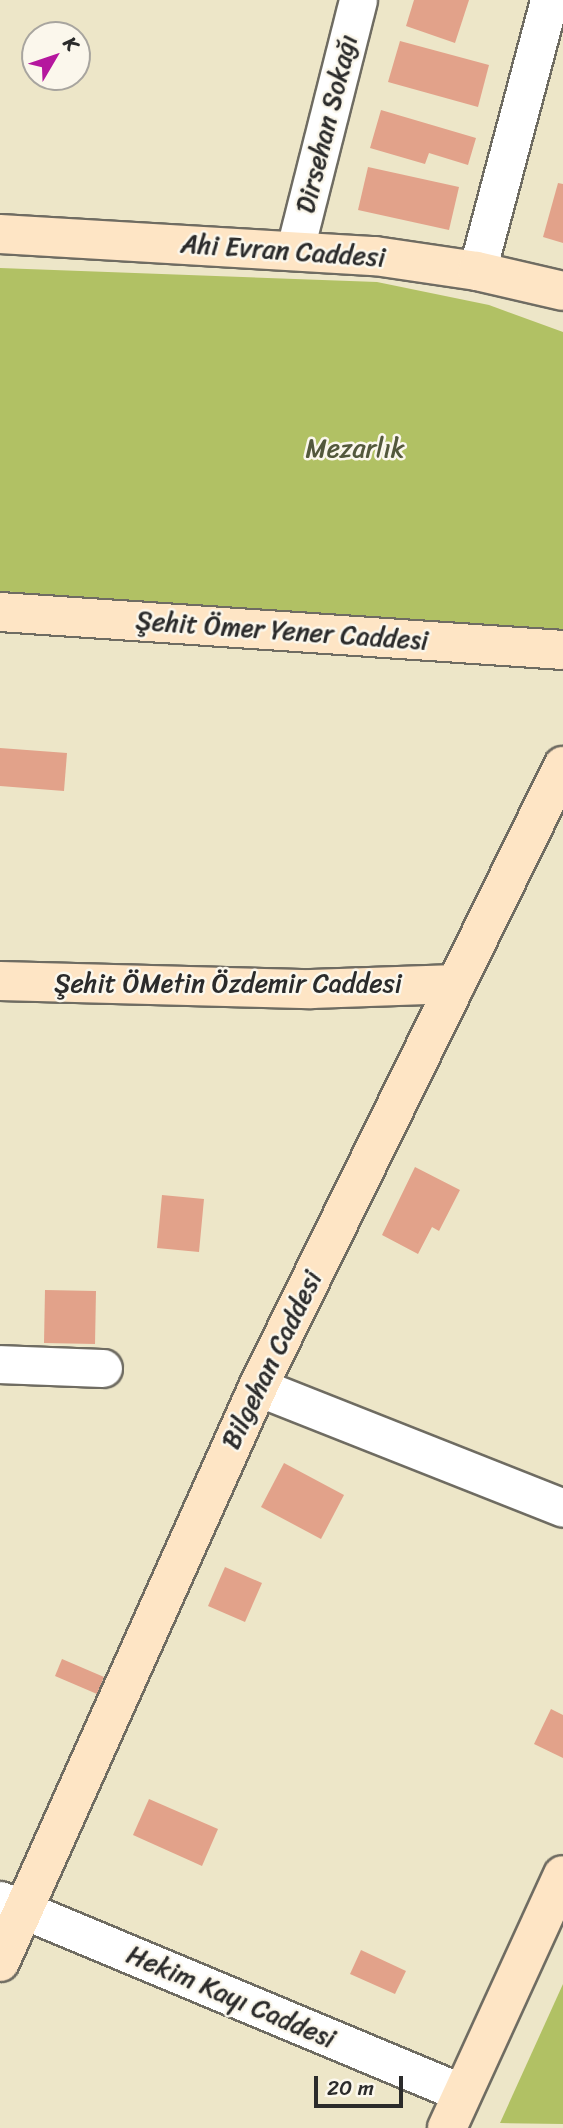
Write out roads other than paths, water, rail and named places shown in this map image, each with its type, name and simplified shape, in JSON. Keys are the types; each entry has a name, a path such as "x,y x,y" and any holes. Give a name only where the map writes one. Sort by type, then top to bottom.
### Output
{"street":[{"name":"Dirsehan Sokağı","path":"295,249 358,0"},
{"path":"477,271 550,0"},
{"name":"Ahi Evran Caddesi","path":"0,234 295,249 375,256 477,271 563,291"},
{"name":"Şehit Ömer Yener Caddesi","path":"0,611 563,650"},
{"name":"Bilgehan Caddesi","path":"0,1962 11,1905 258,1387 563,766"},
{"name":"Şehit ÖMetin Özdemir Caddesi","path":"0,981 311,989 456,984"},
{"path":"0,1364 103,1368"},
{"path":"258,1387 563,1508"},
{"path":"447,2128 563,1875"},
{"name":"Hekim Kayı Caddesi","path":"11,1905 462,2093"}],"park label":[{"name":"Mezarlık","path":"355,449"}]}
